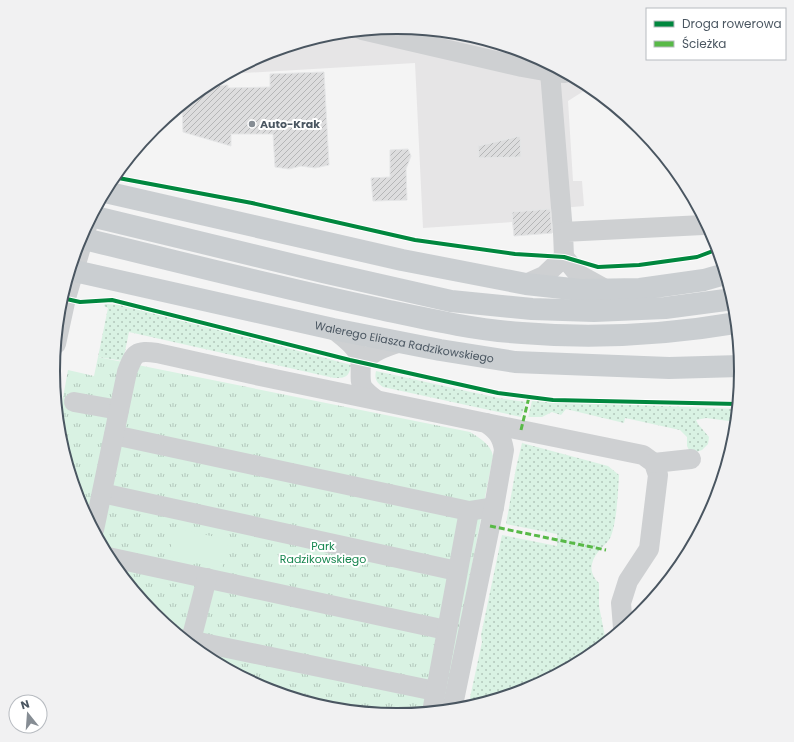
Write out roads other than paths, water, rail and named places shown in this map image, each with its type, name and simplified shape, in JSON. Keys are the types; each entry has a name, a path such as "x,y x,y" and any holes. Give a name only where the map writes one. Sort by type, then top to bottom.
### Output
{"main road":[{"path":"111,193 402,260 526,284 556,288 606,290 640,289 704,280 720,275"},
{"path":"97,218 308,269 451,301 532,309 594,310 665,308 727,300"},
{"path":"87,240 343,301 447,323 521,333 596,336 662,334 731,324"},
{"name":"Walerego Eliasza Radzikowskiego","path":"75,272 401,342 515,362 669,368 734,366"},
{"path":"669,368 734,378"}],"street":[{"path":"383,35 551,71"},
{"path":"558,75 564,257 578,274 606,290"},
{"path":"563,232 700,225"},
{"path":"526,284 544,276 564,257"},
{"path":"333,328 351,344 358,354 362,363 362,388 374,399"},
{"path":"362,363 370,354 401,342"},
{"path":"96,522 127,372 131,360 137,353 146,351 643,455 654,463 658,475 649,549 628,581 621,603 622,621"},
{"path":"74,402 119,410"},
{"path":"453,703 494,507 504,450 503,442 499,435 494,428 486,423"},
{"path":"114,435 469,511 494,507"},
{"path":"654,463 691,459"},
{"path":"102,493 457,571"},
{"path":"433,706 469,511"},
{"path":"118,559 446,630"},
{"path":"189,635 207,578"},
{"path":"198,642 435,691"}],"place":[{"name":"Auto-Krak","path":"252,124"}],"park label":[{"name":"Park Radzikowskiego","path":"323,552"}]}
